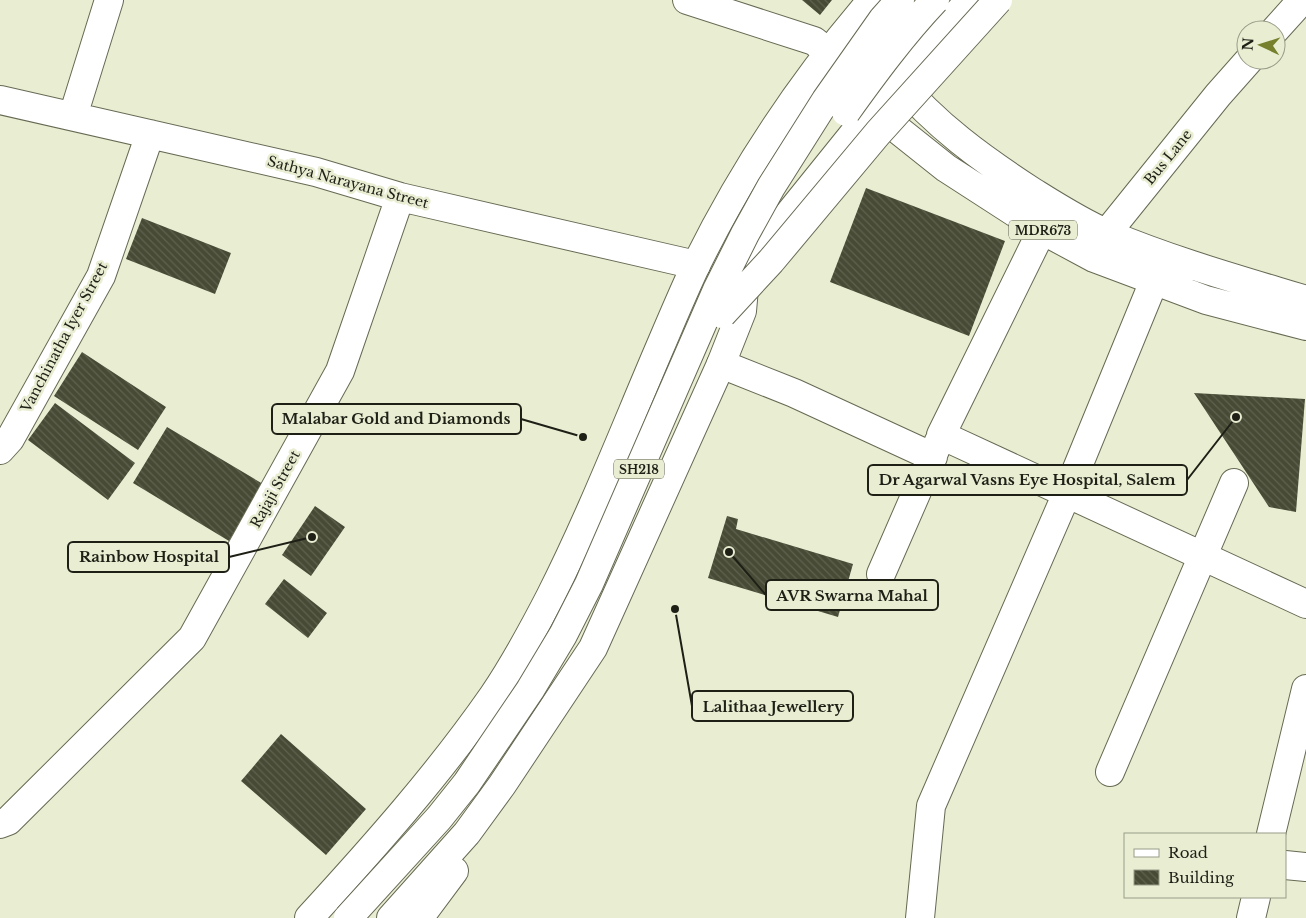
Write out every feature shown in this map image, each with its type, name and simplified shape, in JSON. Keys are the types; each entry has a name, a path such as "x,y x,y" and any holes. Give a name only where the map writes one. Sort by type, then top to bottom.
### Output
{"main road":[{"path":"72,116 109,0"},
{"path":"687,0 814,41 828,52"},
{"path":"309,918 373,848 431,778 494,694 550,597 580,534 696,265 752,162 828,52 872,0"},
{"name":"SH218","path":"348,918 439,818 467,783 530,690 563,635 589,584 717,290 745,234 771,187 826,100 858,54 900,0"},
{"path":"375,918 462,820 530,728 581,643 631,536 722,314 760,238 880,64 935,0"},
{"path":"390,918 467,833 502,785 593,648 721,364 742,311 745,277 759,253 897,80 970,0"},
{"path":"722,314 771,261 878,133 998,0"},
{"path":"1284,20 1302,0"},
{"path":"853,21 897,80 945,129 970,149 1063,211 1106,234 1167,258 1306,300"},
{"name":"MDR673","path":"828,52 897,128 946,168 1042,230 1094,258 1206,300 1306,326"},
{"name":"Bus Lane","path":"1094,258 1106,234 1240,70"},
{"name":"Sathya Narayana Street","path":"0,100 316,172 400,197 696,265"},
{"name":"Vanchinatha Iyer Street","path":"0,450 10,439 100,276 150,134"},
{"name":"Rajaji Street","path":"0,824 8,821 192,638 340,371 400,197"},
{"path":"881,574 937,446 1042,230"},
{"path":"920,918 931,806 1067,493 1154,281 1167,258"},
{"path":"721,364 794,393 1067,493 1306,604"},
{"path":"1110,772 1234,482"},
{"path":"1271,833 1306,689"},
{"path":"322,918 456,764 480,728 494,694"},
{"path":"420,918 480,835 502,785"},
{"path":"1286,865 1306,867"},
{"path":"1251,918 1256,898"}],"building":[{"path":"802,0 832,0 820,15"},
{"path":"866,188 1005,241 969,336 830,282"},
{"path":"142,218 231,253 215,294 126,259"},
{"path":"82,352 166,407 138,450 54,396"},
{"path":"1194,393 1305,399 1296,512 1269,507"},
{"path":"55,403 135,463 108,500 28,440"},
{"path":"167,427 263,484 229,541 133,483"},
{"path":"315,506 345,527 311,576 282,555"},
{"path":"727,516 738,519 736,529 853,564 838,617 708,578"},
{"path":"284,579 327,613 308,638 265,604"},
{"path":"281,734 366,809 326,855 241,781"}],"place":[{"name":"Dr Agarwal Vasns Eye Hospital, Salem","path":"1236,417"},
{"name":"Malabar Gold and Diamonds","path":"583,437"},
{"name":"Rainbow Hospital","path":"312,537"},
{"name":"AVR Swarna Mahal","path":"729,552"},
{"name":"Lalithaa Jewellery","path":"675,609"}]}
